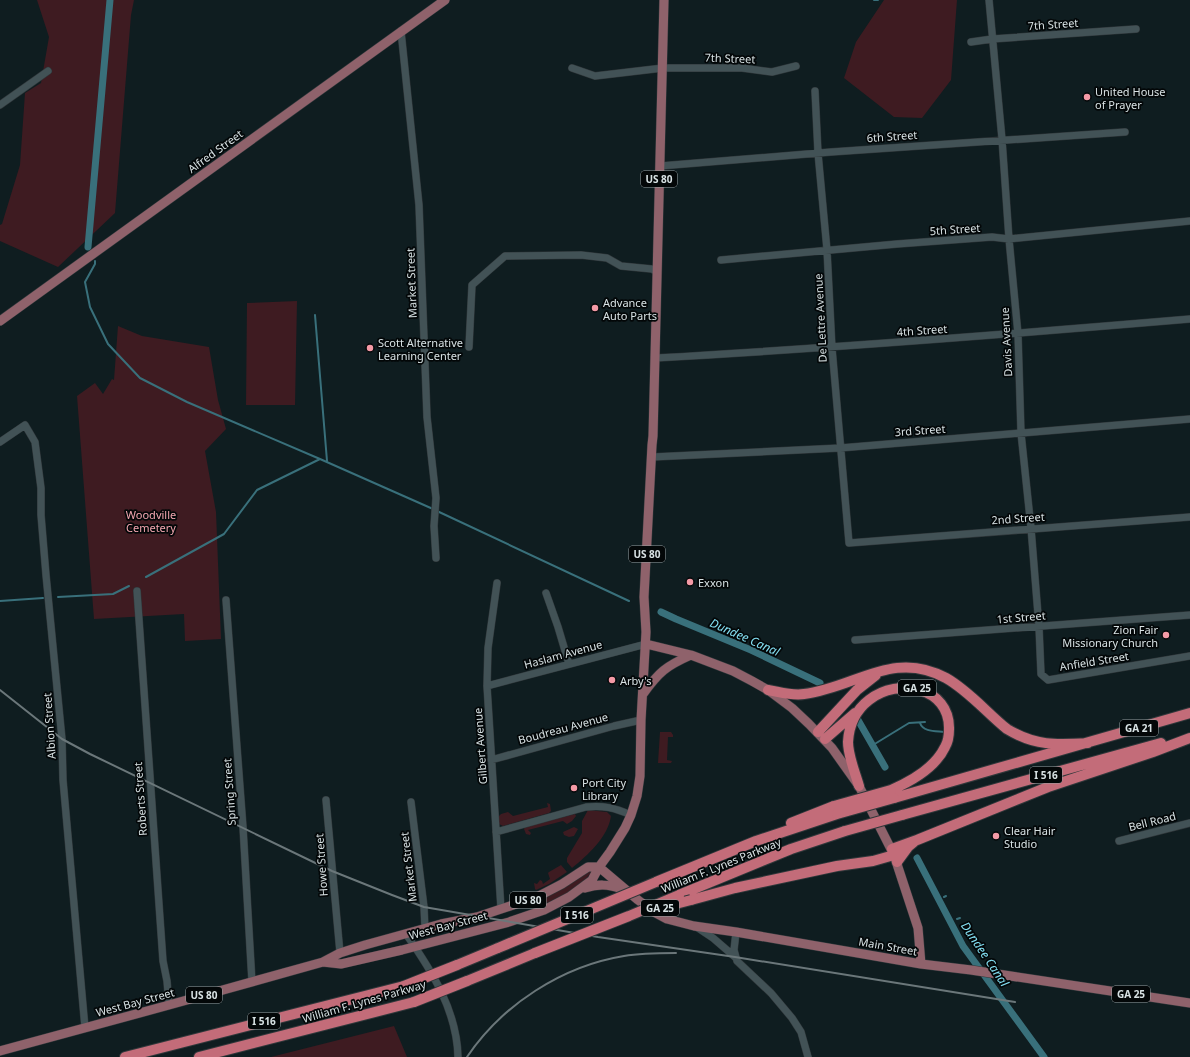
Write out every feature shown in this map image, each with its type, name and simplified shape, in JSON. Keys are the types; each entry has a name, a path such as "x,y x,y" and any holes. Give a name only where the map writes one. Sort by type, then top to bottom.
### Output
{"highway":[{"path":"768,690 796,695 811,693 886,669 911,668 924,670 945,678 962,689 1007,730 1028,740 1051,745 1088,743"},
{"path":"821,736 857,690 870,679 886,669"},
{"name":"GA 25","path":"859,786 848,744 849,730 856,713 865,703 883,691 891,688 918,688 934,698 946,712 949,725 949,734 942,753 928,768 902,785 893,794"},
{"path":"821,736 865,703"},
{"name":"GA 21","path":"1088,743 1190,713"},
{"name":"William F. Lynes Parkway","path":"199,1057 414,1002 791,849 846,831 1190,735"},
{"path":"894,855 917,840 1048,787 1190,738"},
{"name":"William F. Lynes Parkway","path":"124,1057 404,986 756,840 836,810 1088,743"},
{"path":"894,855 917,840"},
{"name":"GA 25","path":"629,916 736,888 837,866 873,861 894,855"}],"main road":[{"name":"Alfred Street","path":"0,322 445,0"},
{"name":"US 80","path":"580,890 592,880 599,867 616,843 630,815 637,796 640,776 641,720 646,644 644,597 652,458 664,0"},
{"path":"646,644 691,655 733,671 768,690 792,708 821,736 844,764 859,786"},
{"path":"643,694 660,672 675,662 691,655"},
{"name":"GA 25","path":"859,786 894,855 918,928 921,964"},
{"name":"US 80","path":"502,909 549,892 588,867 599,867"},
{"name":"Main Street","path":"599,867 654,912 673,921 694,926 921,964 971,970 1190,1003"},
{"path":"580,890 594,885 604,884 626,890"},
{"name":"West Bay Street","path":"322,962 341,964 509,922 558,904 580,890"},
{"name":"West Bay Street","path":"0,1051 252,982 322,962 340,953 502,909"}],"street":[{"name":"Davis Avenue","path":"989,0 1018,334 1021,433 1031,528 1039,627 1041,674 1048,680"},
{"name":"7th Street","path":"971,42 992,39 1136,29"},
{"name":"Market Street","path":"402,31 419,205 427,417 436,498 434,526 436,558"},
{"name":"7th Street","path":"572,68 595,76 663,68 742,68 772,72 796,66"},
{"path":"0,105 48,72"},
{"name":"De Lettre Avenue","path":"815,91 818,153 827,250 832,348 849,543"},
{"name":"6th Street","path":"660,166 1002,139 1125,132"},
{"name":"5th Street","path":"721,260 827,250 992,238 1009,239 1190,221"},
{"path":"469,347 472,285 505,256 597,256 607,258 622,266 652,269 657,272"},
{"name":"4th Street","path":"655,358 832,348 1190,319"},
{"name":"3rd Street","path":"652,458 840,448 1190,419"},
{"name":"Albion Street","path":"0,442 26,424 35,442 41,488 42,530 62,739 63,780 85,1028"},
{"name":"2nd Street","path":"849,543 1190,517"},
{"name":"Gilbert Avenue","path":"497,583 488,648 487,686 502,909"},
{"name":"Roberts Street","path":"137,591 163,961 169,1005"},
{"path":"546,593 569,664"},
{"name":"Spring Street","path":"226,600 243,827 252,982"},
{"name":"1st Street","path":"855,640 1190,615"},
{"name":"Haslam Avenue","path":"487,686 646,644"},
{"name":"Anfield Street","path":"1048,680 1190,656"},
{"name":"Boudreau Avenue","path":"492,760 614,726 641,720"},
{"name":"Howe Street","path":"326,800 340,953"},
{"name":"Market Street","path":"412,802 424,907 425,929"},
{"path":"496,832 586,807 594,806 613,808 630,815"},
{"name":"Bell Road","path":"1119,841 1190,823"},
{"path":"694,926 713,938 735,957 739,964 771,993 792,1018 801,1032 808,1057"},
{"path":"735,957 734,950 736,932"},
{"path":"406,934 415,946 447,1002 456,1032 458,1057"}],"green space":[{"path":"37,0 134,0 131,15 115,213 58,267 0,241 0,225 2,224 20,165 25,93 41,83 49,37"},
{"path":"884,0 957,0 951,80 922,118 894,117 844,78 856,42"},
{"path":"297,301 295,405 246,405 247,303"},
{"name":"Woodville Cemetery","path":"118,326 142,336 209,347 218,400 226,429 205,451 216,512 221,639 185,641 184,614 94,619 77,396 95,383 103,394 112,379 114,380"},
{"path":"660,732 671,732 673,735 673,737 668,737 667,760 672,761 671,763 658,763"},
{"path":"547,803 550,804 551,811 549,813 503,826 499,824 498,817 501,814 508,812 513,816 548,807"},
{"path":"588,810 607,812 611,816 609,824 602,838 572,868 567,862 567,858 582,833 582,821"},
{"path":"575,814 576,816 572,821 567,824 563,821 528,830 531,833 530,835 526,834 524,829 525,827"},
{"path":"574,827 578,829 574,836 569,837 564,835 563,832"},
{"path":"561,865 567,872 549,884 536,890 535,889 534,883 537,884 540,880 543,884 550,879 548,873"},
{"path":"592,871 574,889 550,902 534,908 533,906 583,872"},
{"path":"394,1026 407,1057 271,1057"}],"waterway":[{"path":"88,247 110,0"},
{"path":"95,261 95,264 85,282 90,307 108,344 140,378 187,402 433,509"},
{"path":"315,315 327,461"},
{"path":"146,577 224,534 257,490 320,459"},
{"path":"437,511 629,601"},
{"path":"58,597 113,594 129,586"},
{"path":"0,601 43,598"},
{"name":"Dundee Canal","path":"661,612 751,650 820,683"},
{"name":"Dundee Canal","path":"858,720 885,767"},
{"path":"873,745 909,723 925,722"},
{"path":"920,723 927,730 944,732"},
{"name":"Dundee Canal","path":"917,858 963,946 1044,1057"}],"railway":[{"path":"0,690 62,739 90,754 332,871 424,907 598,937 735,957 1015,1002"},
{"path":"467,1057 481,1038 516,1005 535,991 556,979 601,961 624,956 676,953"}],"place":[{"name":"United House of Prayer","path":"1087,97"},
{"name":"Advance Auto Parts","path":"595,308"},
{"name":"Scott Alternative Learning Center","path":"370,348"},
{"name":"Exxon","path":"690,582"},
{"name":"Zion Fair Missionary Church","path":"1166,635"},
{"name":"Arby's","path":"612,680"},
{"name":"Port City Library","path":"574,788"},
{"name":"Clear Hair Studio","path":"996,836"}]}
